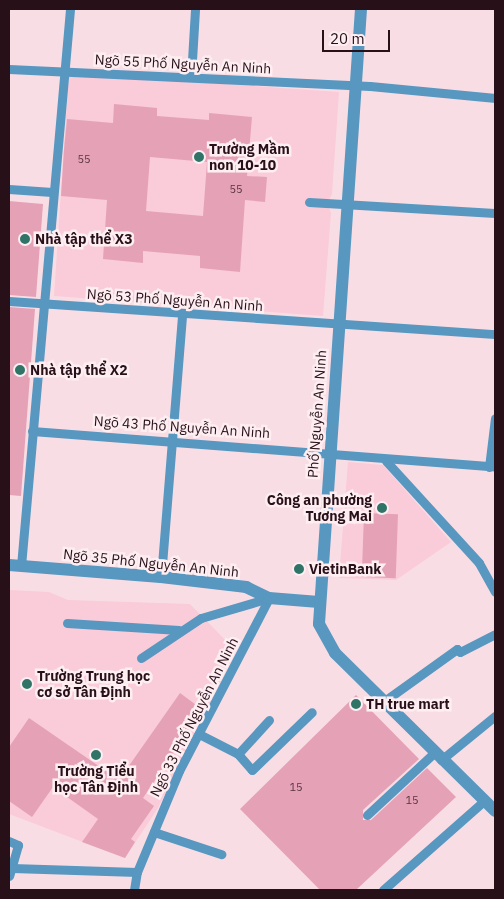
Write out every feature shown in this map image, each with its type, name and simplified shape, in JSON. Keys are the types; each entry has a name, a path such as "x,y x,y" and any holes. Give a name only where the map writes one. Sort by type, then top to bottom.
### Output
{"street":[{"name":"Phố Nguyễn An Ninh","path":"361,9 318,602 325,640 383,702 495,811"},
{"name":"Ngõ 35 Phố Nguyễn An Ninh","path":"15,566 161,577 246,588 269,598 318,602"}],"lane":[{"path":"15,566 32,431 52,192 70,9"},
{"path":"191,77 195,9"},
{"name":"Ngõ 55 Phố Nguyễn An Ninh","path":"9,69 355,86 495,98"},
{"path":"9,189 52,192"},
{"path":"309,202 495,213"},
{"name":"Ngõ 53 Phố Nguyễn An Ninh","path":"9,301 338,326 495,334"},
{"path":"161,577 182,314"},
{"path":"492,467 495,418"},
{"name":"Ngõ 43 Phố Nguyễn An Ninh","path":"32,431 330,453 386,461 492,467"},
{"path":"386,461 479,563 495,592"},
{"path":"141,658 179,630 201,618 269,598"},
{"name":"Ngõ 33 Phố Nguyễn An Ninh","path":"134,890 137,872 154,832 200,734 269,598"},
{"path":"67,623 179,630"},
{"path":"383,702 457,649 460,652 495,634"},
{"path":"200,734 238,754 252,770 312,712"},
{"path":"367,814 438,756 495,716"},
{"path":"238,754 269,720"},
{"path":"383,890 484,801"},
{"path":"154,832 221,854"},
{"path":"9,841 18,845 10,872 137,872"}],"shaded area":[{"name":"Trường Mầm non 10-10","path":"69,73 339,92 332,194 327,204 331,213 323,316 54,296"},
{"name":"Công an phường Tương Mai","path":"348,462 383,465 451,542 396,580 339,578"},
{"name":"Trường Tiểu học Tân Định","path":"9,590 49,592 68,600 190,604 236,651 158,808 125,858 9,814"}],"building":[{"path":"114,104 157,108 157,116 209,120 209,113 252,117 247,176 267,177 265,202 245,200 240,272 200,268 200,256 143,251 143,263 103,259 107,200 61,196 64,149 67,119 113,123","holes":["150,157 207,162 203,216 146,211"]},
{"name":"Nhà tập thể X3","path":"9,201 43,204 36,297 9,295"},
{"name":"Nhà tập thể X2","path":"9,307 35,309 21,496 9,495"},
{"path":"364,513 398,514 396,578 362,577"},
{"path":"180,693 203,710 143,798 154,806 131,839 135,842 125,858 82,842 98,819 53,787 32,817 9,801 9,747 29,718 119,780"},
{"path":"356,695 419,759 363,810 363,820 371,820 427,768 456,797 356,890 320,890 240,809"}],"place":[{"name":"Trường Mầm non 10-10","path":"199,157"},
{"name":"Nhà tập thể X3","path":"25,239"},
{"name":"Nhà tập thể X2","path":"20,370"},
{"name":"Công an phường Tương Mai","path":"382,508"},
{"name":"VietinBank","path":"299,569"},
{"name":"Trường Trung học cơ sở Tân Định","path":"27,684"},
{"name":"TH true mart","path":"356,704"},
{"name":"Trường Tiểu học Tân Định","path":"96,755"}]}
